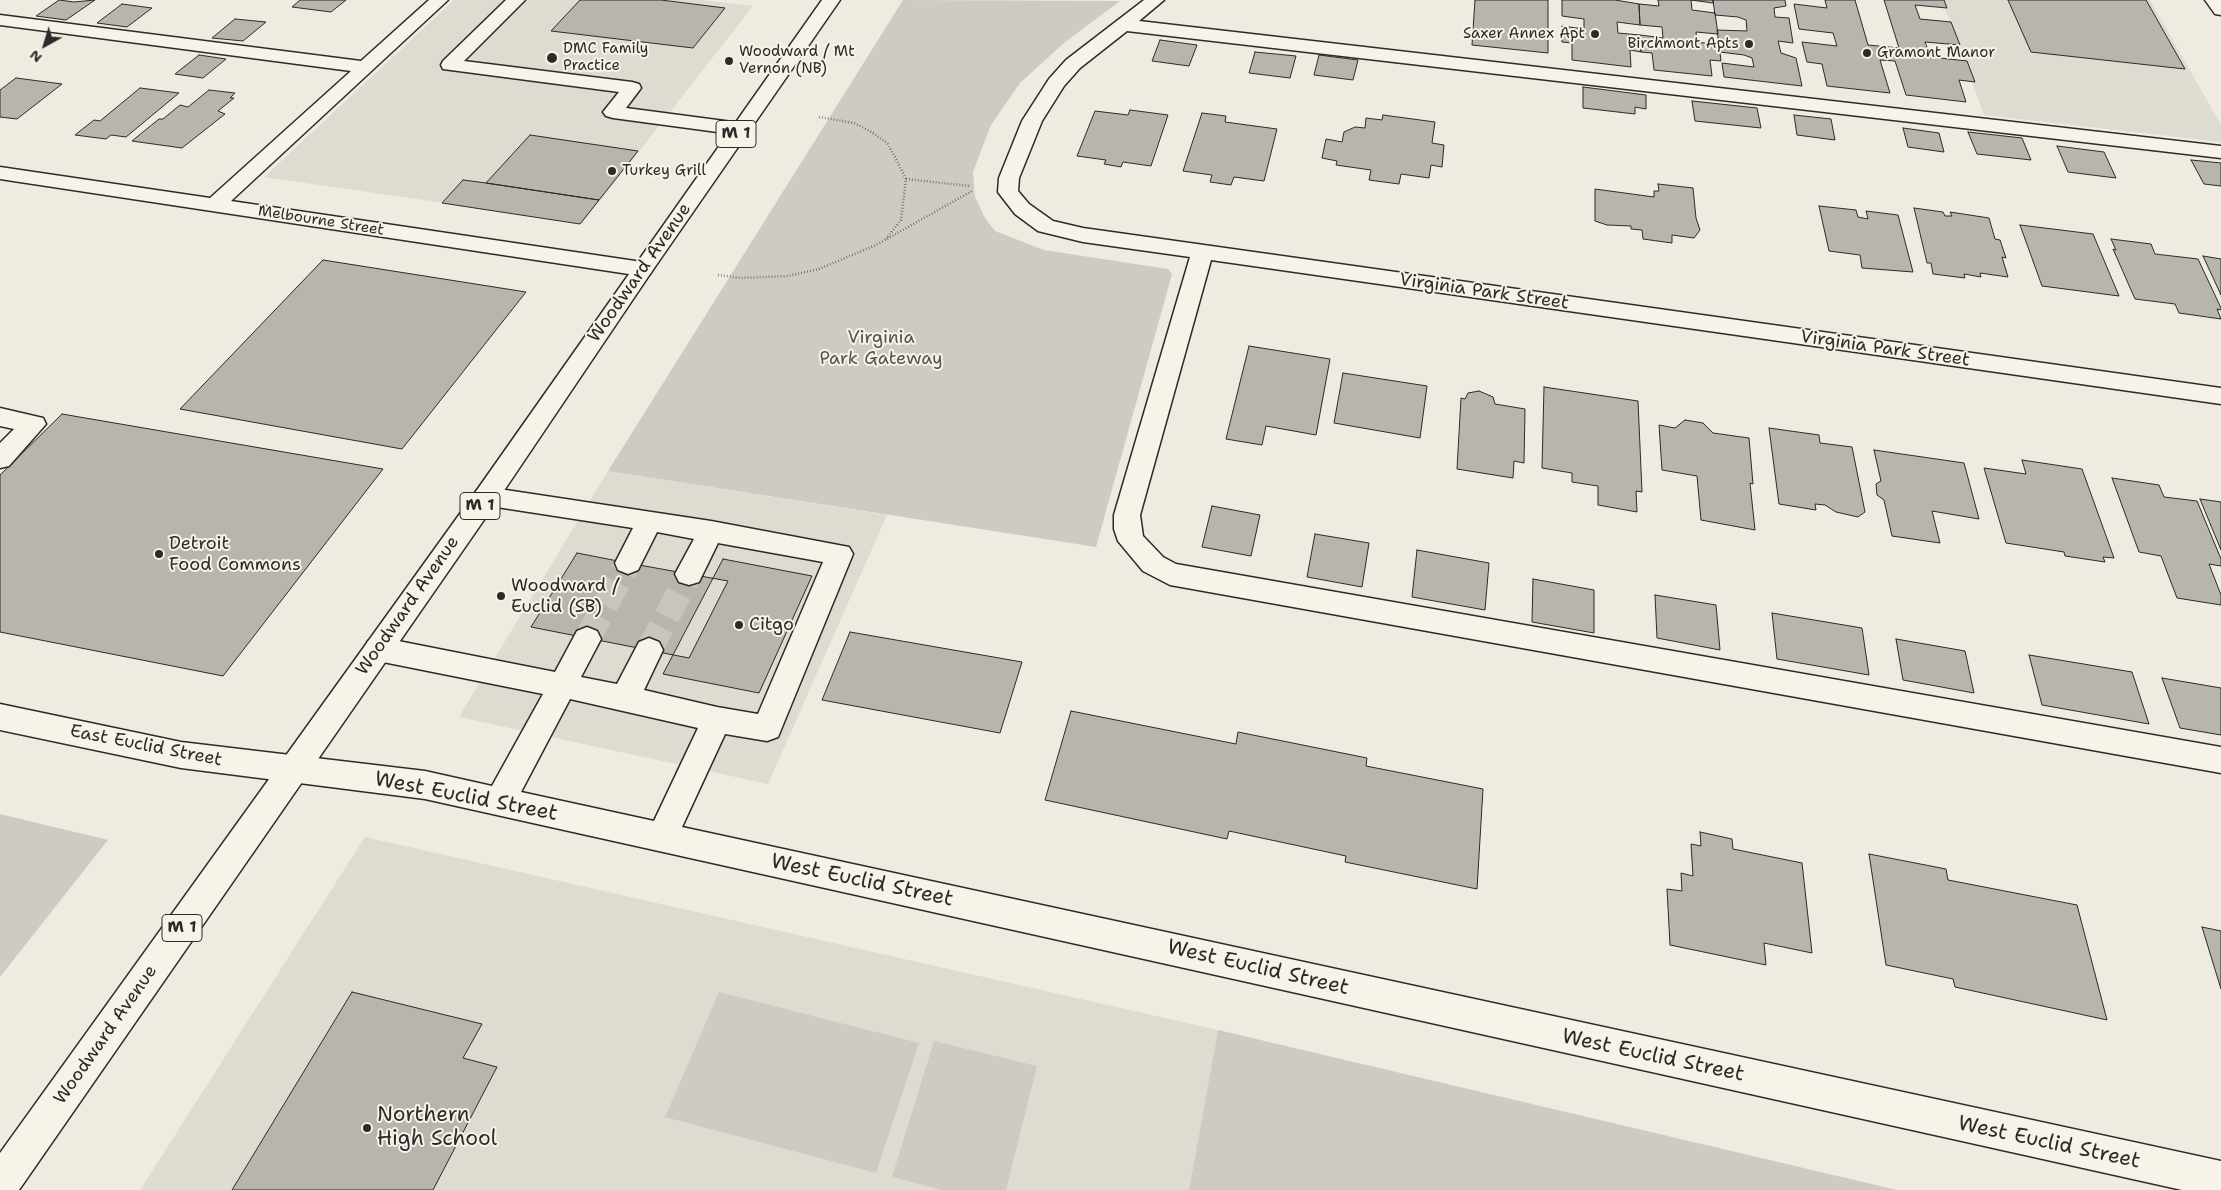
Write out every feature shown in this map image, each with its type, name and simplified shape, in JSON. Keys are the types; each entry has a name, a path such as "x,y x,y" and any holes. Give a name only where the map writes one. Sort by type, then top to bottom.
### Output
{"street":[{"path":"215,205 439,0"},
{"path":"516,0 450,64 632,88 613,112 740,129"},
{"name":"Woodward Avenue","path":"0,1185 246,840 292,770 486,497 642,269 831,0"},
{"name":"Virginia Park Street","path":"1155,0 1126,25 1073,64 1056,83 1032,121 1009,178 1008,192 1022,209 1046,226 1083,235 2221,396"},
{"path":"2214,0 2221,10"},
{"path":"0,20 365,67"},
{"path":"1126,25 2221,152"},
{"name":"Melbourne Street","path":"0,173 642,269"},
{"path":"1202,252 1127,515 1127,530 1131,541 1140,553 1153,564 1170,574 2221,760"},
{"path":"0,417 34,424 0,458"},
{"path":"378,649 563,685 717,720 767,728 840,554 650,521 486,497"},
{"path":"628,563 650,521"},
{"path":"690,574 711,531"},
{"path":"500,802 586,639"},
{"path":"625,698 649,650"},
{"name":"East Euclid Street","path":"0,717 181,755 292,770"},
{"path":"662,838 717,720"},
{"name":"West Euclid Street","path":"292,770 425,785 2221,1180"}],"path":[{"path":"819,117 854,123 870,131 887,144 906,179 901,220 884,241"},
{"path":"906,179 972,186"},
{"path":"718,275 740,278 796,274 820,269 846,260 884,241 973,191"}],"shaded area":[{"name":"DMC Family Practice","path":"454,0 702,0 753,6 583,223 264,177"},
{"path":"1942,0 2150,0 2221,125 2221,142 1984,115"},
{"path":"608,471 887,515 768,784 459,717"},
{"path":"365,837 1218,1030 1189,1190 140,1190"}],"green space":[{"name":"Virginia Park Gateway","path":"903,0 1120,1 1064,43 1020,83 991,125 973,172 975,197 985,218 995,231 1044,250 1168,269 1172,274 1096,547 608,471"},
{"path":"0,814 108,840 0,977"},
{"path":"719,992 919,1043 876,1173 665,1117"},
{"path":"1218,1030 1897,1190 1189,1190"},
{"path":"934,1041 1037,1066 1006,1190 943,1190 892,1177"}],"building":[{"path":"59,0 74,2 95,0 66,20 36,16"},
{"path":"300,0 346,0 331,12 292,7"},
{"path":"580,0 661,0 725,8 693,48 551,31"},
{"path":"1475,0 1548,0 1548,53 1472,45"},
{"name":"Saxer Annex Apt","path":"1562,0 1615,0 1639,4 1640,25 1617,22 1618,33 1640,35 1641,52 1630,50 1631,67 1572,60 1572,43 1562,42 1562,26 1584,29 1584,19 1562,16"},
{"path":"1658,0 1691,0 1692,10 1715,13 1718,34 1696,32 1697,42 1719,45 1721,61 1710,60 1712,76 1654,70 1652,53 1641,52 1640,35 1663,38 1662,27 1640,25 1639,4 1659,6"},
{"path":"1691,0 1713,0 1713,3"},
{"name":"Birchmont Apts","path":"1713,0 1785,0 1786,6 1774,8 1775,17 1789,18 1793,43 1778,41 1781,53 1796,58 1802,86 1724,77 1722,63 1754,67 1752,58 1720,52 1717,30 1747,31 1746,20 1738,17 1715,15"},
{"name":"Gramont Manor","path":"1825,0 1855,0 1868,45 1899,48 1884,0 1944,0 1947,8 1915,5 1920,19 1951,22 1960,45 1925,42 1931,57 1967,61 1975,82 1959,80 1966,102 1906,95 1895,61 1880,60 1890,93 1827,86 1822,64 1807,62 1802,42 1837,46 1833,33 1799,29 1794,4 1827,8"},
{"path":"2008,0 2146,0 2185,69 2031,52"},
{"path":"122,4 152,8 127,27 97,23"},
{"path":"235,19 266,22 243,41 212,38"},
{"path":"1160,40 1197,45 1189,66 1152,61"},
{"path":"1255,52 1296,56 1290,78 1249,73"},
{"path":"199,55 226,59 203,78 175,74"},
{"path":"1319,55 1358,60 1353,80 1314,75"},
{"path":"16,78 62,84 17,119 0,117 0,90"},
{"path":"1583,87 1646,95 1646,109 1635,107 1635,114 1583,108"},
{"path":"140,88 179,93 126,137 111,135 106,139 75,135 94,120 100,121"},
{"path":"209,90 235,93 230,98 234,98 218,111 225,114 182,148 132,141 180,105 188,107"},
{"path":"1692,101 1757,108 1761,128 1695,121"},
{"path":"1130,110 1168,115 1151,166 1123,162 1121,167 1104,164 1106,160 1077,156 1095,111 1128,115"},
{"path":"1202,113 1226,116 1225,122 1277,129 1264,181 1234,177 1231,185 1210,182 1212,175 1183,171"},
{"path":"1383,115 1435,122 1432,143 1444,145 1442,167 1431,165 1429,178 1401,174 1399,184 1369,180 1371,170 1336,165 1337,161 1322,158 1326,139 1342,142 1344,132 1355,127 1365,128 1366,118 1382,120"},
{"path":"1794,115 1831,119 1835,140 1797,135"},
{"path":"1903,128 1939,133 1944,152 1908,147"},
{"path":"1968,132 2022,138 2031,160 1977,154"},
{"path":"530,135 638,151 599,200 486,183"},
{"path":"2057,146 2104,152 2116,178 2068,172"},
{"path":"2191,160 2221,163 2221,186 2204,184"},
{"path":"463,180 599,200 580,224 442,203"},
{"path":"1658,184 1693,188 1696,218 1700,230 1694,238 1672,235 1672,243 1643,239 1642,230 1631,229 1631,226 1607,225 1595,221 1595,189 1654,197 1654,191 1659,191"},
{"path":"1819,206 1856,210 1858,217 1868,219 1866,211 1898,215 1913,272 1862,268 1860,255 1829,251"},
{"path":"1914,208 1943,212 1945,216 1952,216 1950,212 1989,218 1995,239 2000,240 2006,258 2002,257 2008,277 1980,273 1981,277 1964,274 1965,278 1933,274 1931,263 1927,263"},
{"path":"2020,225 2093,234 2119,296 2042,286"},
{"path":"2111,239 2151,244 2155,254 2198,259 2221,308 2221,310 2217,309 2221,319 2179,313 2175,304 2135,299 2113,249 2116,250"},
{"path":"2203,256 2221,259 2221,295"},
{"path":"323,260 526,292 402,449 180,409"},
{"path":"1249,346 1330,359 1316,435 1266,426 1262,445 1226,439"},
{"path":"1343,373 1427,386 1420,438 1334,423"},
{"path":"1544,387 1638,401 1642,492 1636,491 1637,512 1598,505 1598,486 1572,482 1572,473 1542,468"},
{"path":"1479,391 1493,397 1495,404 1525,409 1524,463 1514,461 1513,478 1457,469 1461,398 1465,399 1468,393"},
{"name":"Detroit Food Commons","path":"62,414 383,469 223,676 0,632 0,475"},
{"path":"1685,420 1703,423 1713,433 1749,438 1753,484 1750,483 1755,530 1701,520 1697,476 1662,470 1659,425 1675,428"},
{"path":"1769,428 1819,435 1820,443 1852,447 1865,512 1858,517 1836,512 1825,505 1815,504 1816,510 1779,504"},
{"path":"1874,450 1964,463 1979,519 1932,511 1940,543 1892,536 1884,500 1877,495 1876,484 1881,481"},
{"path":"2022,460 2082,469 2114,558 2103,557 2105,562 2065,556 2064,552 2006,543 1984,468 2026,474"},
{"path":"2112,478 2159,485 2164,497 2197,501 2221,559 2221,566 2209,564 2221,595 2221,605 2177,598 2161,556 2139,552"},
{"path":"2200,499 2221,502 2221,550"},
{"path":"1212,506 1260,515 1251,556 1202,547"},
{"path":"1315,534 1369,543 1362,587 1307,577"},
{"path":"1417,550 1489,563 1485,610 1412,597"},
{"path":"577,553 728,581 689,658 531,627"},
{"name":"Citgo","path":"723,559 812,576 759,693 663,674"},
{"path":"1533,579 1594,590 1594,633 1532,622"},
{"path":"1655,595 1716,605 1720,650 1657,638"},
{"path":"1772,613 1862,628 1869,675 1777,659"},
{"path":"850,632 1022,662 1000,733 822,700"},
{"path":"1896,639 1965,651 1974,693 1903,680"},
{"path":"2029,655 2132,672 2149,724 2042,705"},
{"path":"2162,678 2221,688 2221,735 2180,728"},
{"path":"1071,711 1236,744 1238,732 1367,758 1366,766 1483,789 1477,889 1345,862 1346,856 1229,831 1227,839 1045,800"},
{"path":"1700,832 1732,839 1733,849 1802,863 1812,953 1764,943 1766,965 1670,945 1667,889 1682,891 1681,873 1693,876 1691,844 1701,846"},
{"path":"1869,854 1946,869 1948,880 2077,905 2107,1020 1955,987 1953,979 1886,965"},
{"path":"2202,927 2221,931 2221,989"},
{"name":"Northern High School","path":"352,992 482,1024 463,1058 497,1067 433,1190 232,1190"}],"tunnel":[{"path":"587,639 628,563"},
{"path":"649,650 689,574"}],"place":[{"name":"Saxer Annex Apt","path":"1595,34"},
{"name":"Birchmont Apts","path":"1749,44"},
{"name":"Gramont Manor","path":"1867,53"},
{"name":"DMC Family Practice","path":"552,58"},
{"name":"Woodward / Mt Vernon (NB)","path":"729,61"},
{"name":"Turkey Grill","path":"612,171"},
{"name":"Detroit Food Commons","path":"159,554"},
{"name":"Woodward / Euclid (SB)","path":"501,596"},
{"name":"Citgo","path":"739,625"},
{"name":"Northern High School","path":"367,1128"}]}
